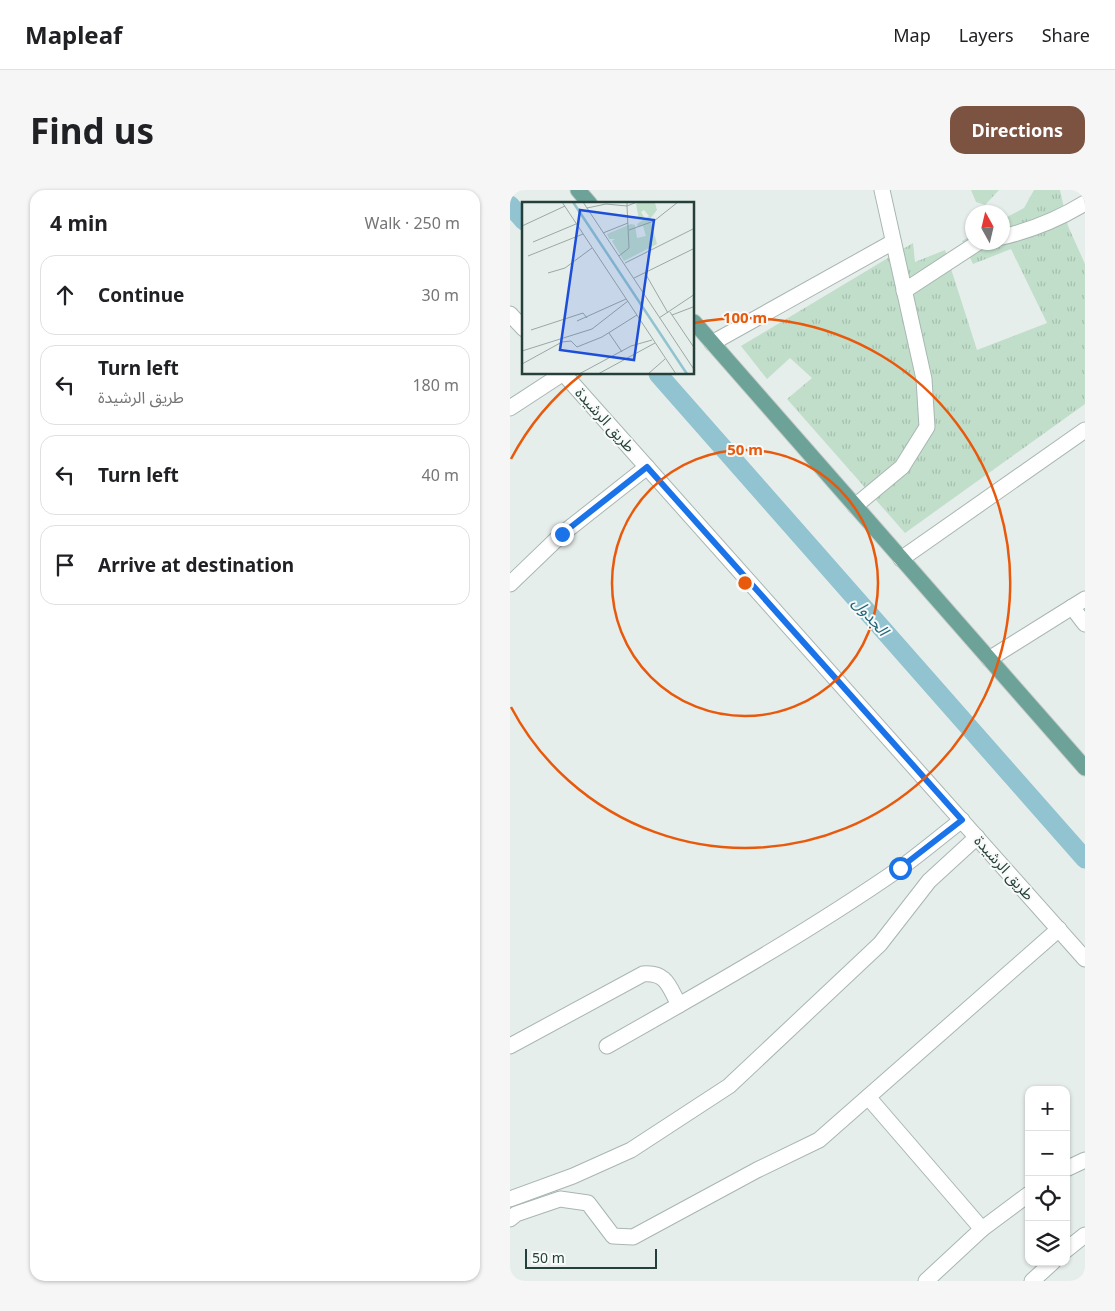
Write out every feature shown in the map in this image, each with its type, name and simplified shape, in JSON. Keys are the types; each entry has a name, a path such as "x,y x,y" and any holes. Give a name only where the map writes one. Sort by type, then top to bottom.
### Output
{"main road":[{"path":"578,190 588,202"},
{"path":"695,323 1085,768"}],"street":[{"path":"855,506 902,467 928,427 924,379 882,190"},
{"path":"1010,235 1061,217 1085,203"},
{"path":"712,343 894,242"},
{"path":"904,291 967,250"},
{"path":"510,314 522,327"},
{"path":"510,408 561,375"},
{"name":"طريق الرشيدة","path":"564,375 1085,958"},
{"path":"901,559 1085,430"},
{"path":"510,584 562,534 647,467"},
{"path":"989,659 1079,603 1085,624"},
{"path":"607,1046 796,936 900,868 962,820"},
{"path":"510,1199 573,1176 631,1150 729,1086 880,944 929,882 976,837"},
{"path":"510,1219 516,1214 560,1199 588,1203 613,1236 633,1237 757,1170 819,1140 1059,929"},
{"path":"510,1046 643,974 653,973 664,978 679,1005"},
{"path":"868,1097 982,1229"},
{"path":"1070,1167 1085,1160"},
{"path":"926,1281 982,1229 1025,1197"},
{"path":"1070,1247 1085,1235"},
{"path":"1032,1281 1049,1266"}],"green space":[{"path":"971,190 999,190 985,205 976,202"},
{"path":"1034,190 1060,190 1068,226 1085,264 1085,404 905,533 787,399 812,378 790,358 767,379 741,346 913,243 915,262 945,250 977,350 1047,323 1010,249 1010,215 1024,208"},
{"path":"966,250 1008,250 973,264"}],"waterway":[{"name":"الجدول","path":"510,205 522,219"},
{"name":"الجدول","path":"659,375 1085,859"}],"route":[{"path":"562,534 647,467 962,820 900,868"}]}
